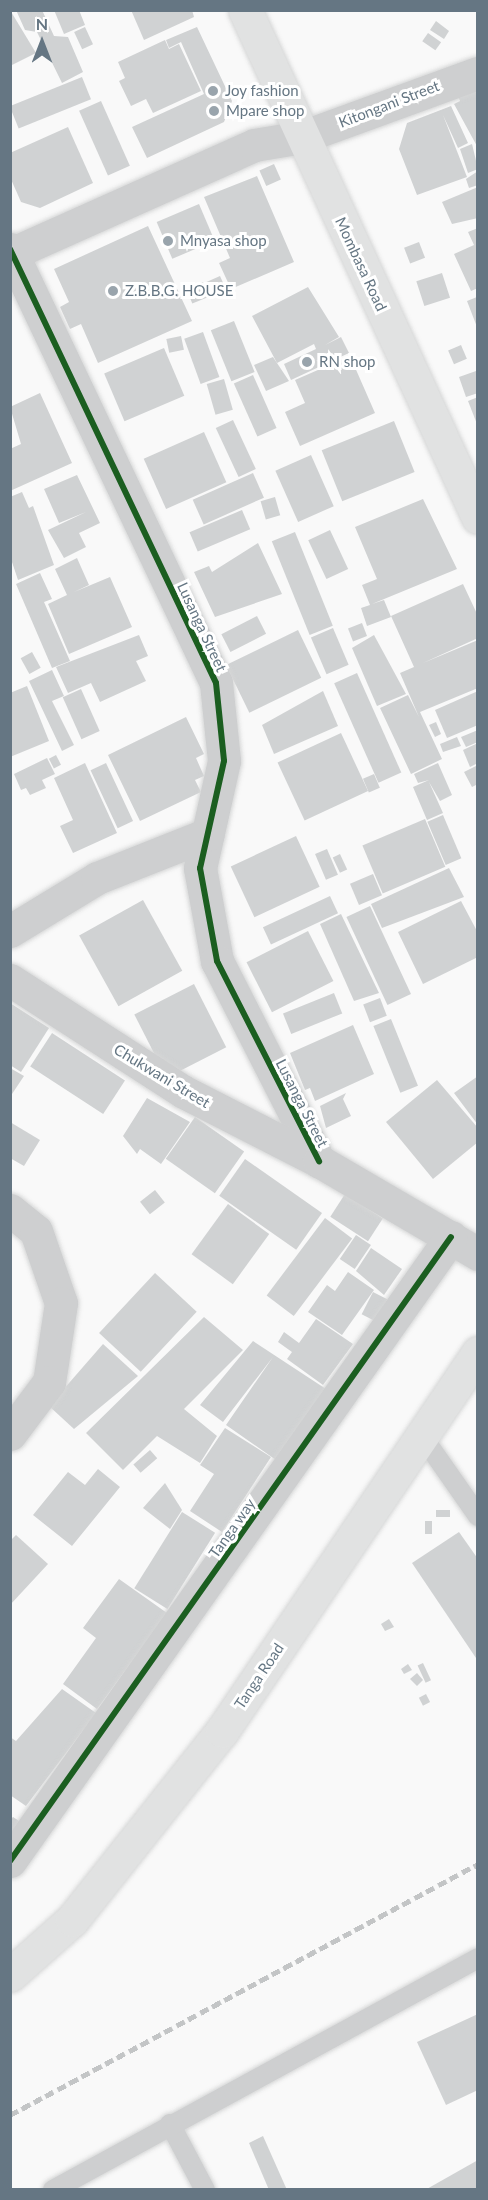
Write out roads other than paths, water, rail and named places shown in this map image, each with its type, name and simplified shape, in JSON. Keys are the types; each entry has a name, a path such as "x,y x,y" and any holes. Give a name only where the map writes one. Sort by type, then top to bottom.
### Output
{"highway":[{"name":"Mombasa Road","path":"245,10 477,517"},
{"name":"Tanga Road","path":"10,1975 72,1920 222,1731 477,1353"}],"street":[{"name":"Kitongani Street","path":"12,251 254,145 302,137 477,73"},
{"name":"Lusanga Street","path":"12,251 216,683 224,761 200,868 217,961 319,1161"},
{"path":"10,930 97,878 208,834"},
{"name":"Chukwani Street","path":"10,980 184,1092 319,1161 464,1245"},
{"path":"10,1210 36,1231 61,1303 50,1382 10,1434"},
{"name":"Tanga way","path":"10,1861 464,1245"}],"lane":[{"path":"422,1436 477,1516"},
{"path":"53,2190 477,1958"},
{"path":"170,2124 205,2190"}],"railway":[{"path":"10,2115 478,1864"}],"place":[{"name":"Joy fashion","path":"213,91"},
{"name":"Mpare shop","path":"214,111"},
{"name":"Mnyasa shop","path":"168,241"},
{"name":"Z.B.B.G. HOUSE","path":"113,291"},
{"name":"RN shop","path":"307,362"}]}
